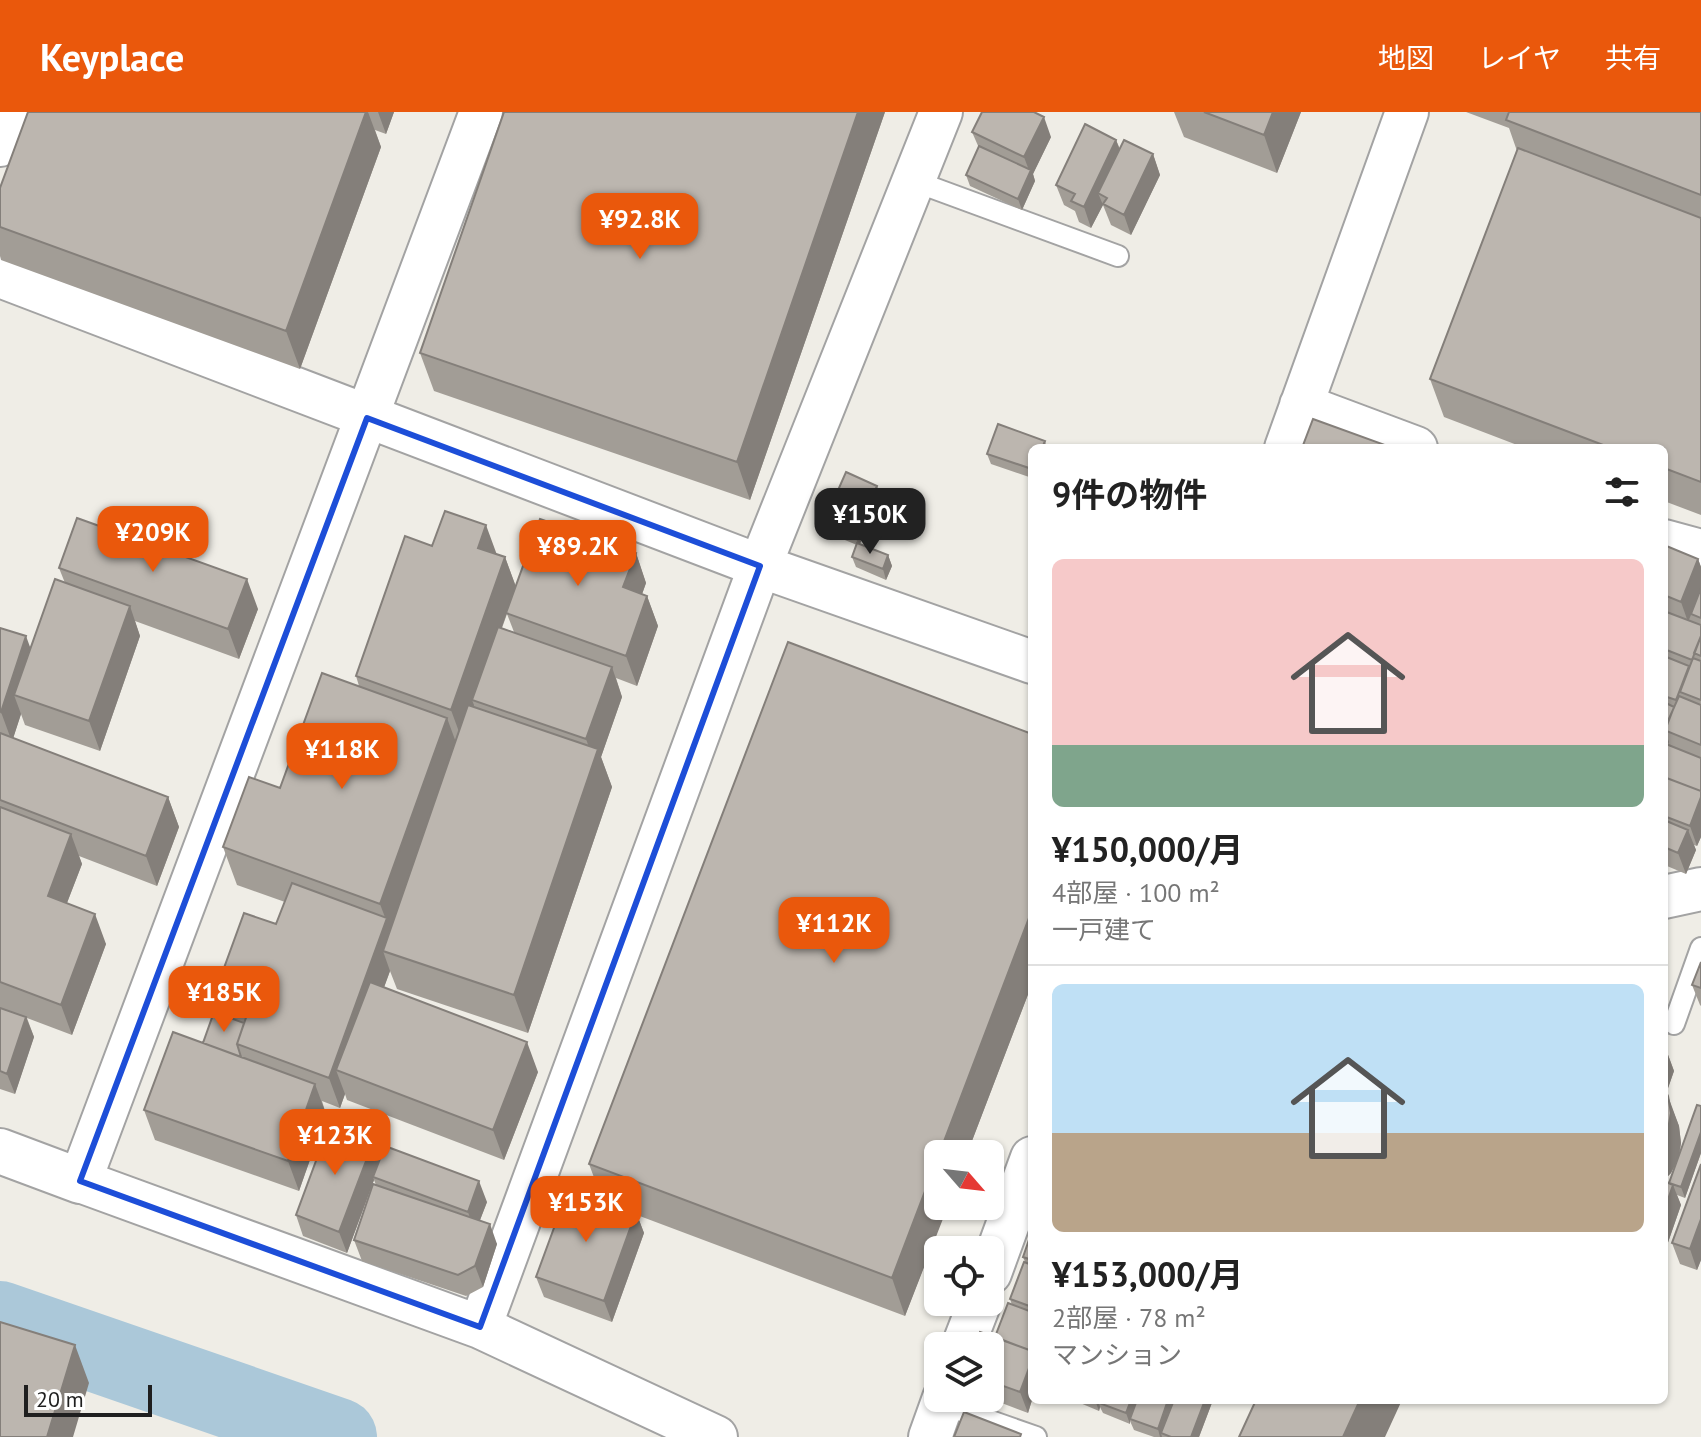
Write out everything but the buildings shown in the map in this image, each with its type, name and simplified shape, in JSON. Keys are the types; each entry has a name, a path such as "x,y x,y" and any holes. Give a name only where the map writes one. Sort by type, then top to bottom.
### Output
{"street":[{"path":"0,144 12,112"},
{"path":"80,1181 481,112"},
{"path":"480,1327 760,566 941,112"},
{"path":"1287,444 1407,112"},
{"path":"0,276 760,566 1028,661"},
{"path":"1301,405 1405,444"},
{"path":"1668,542 1701,551"},
{"path":"1668,896 1701,889"},
{"path":"0,1151 480,1327 716,1437"},
{"path":"1004,1244 1024,1203 1028,1180"}],"lane":[{"path":"914,181 1118,256"},
{"path":"1674,1024 1701,948"},
{"path":"939,1413 1036,1437"}],"highlighted area":[{"path":"367,418 760,566 480,1327 80,1181"}],"waterway":[{"path":"0,1320 338,1437"}]}
